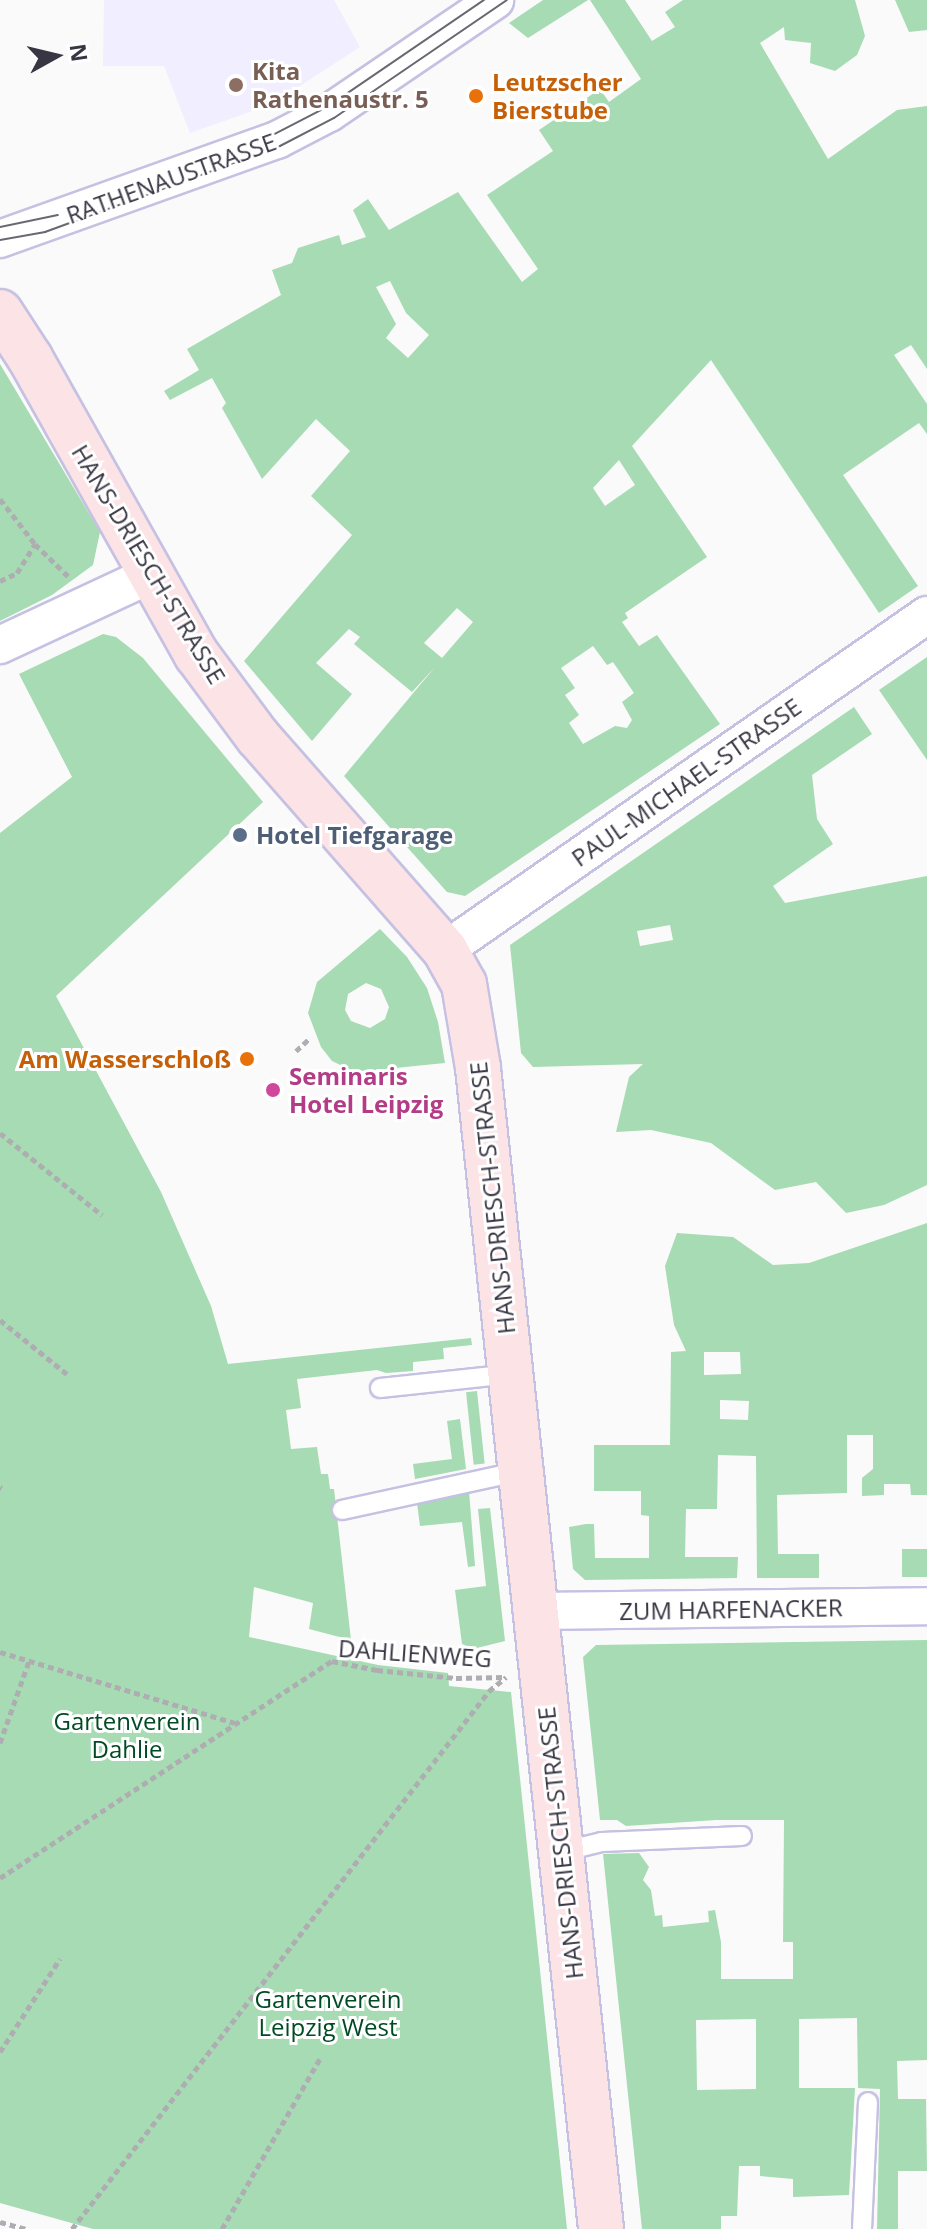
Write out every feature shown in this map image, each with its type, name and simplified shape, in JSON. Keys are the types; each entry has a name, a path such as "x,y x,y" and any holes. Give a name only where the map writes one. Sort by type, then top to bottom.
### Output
{"main road":[{"name":"HANS-DRIESCH-STRASSE","path":"0,312 30,358 197,655 258,737 445,950 464,984 473,1023 535,1611 524,1675 561,1852 601,2229"}],"street":[{"name":"RATHENAUSTRASSE","path":"0,239 277,140 329,113 495,0"},
{"path":"0,645 152,574"},
{"name":"PAUL-MICHAEL-STRASSE","path":"445,950 927,615"},
{"name":"ZUM HARFENACKER","path":"535,1611 927,1606"}],"lane":[{"path":"380,1388 510,1374"},
{"path":"342,1510 521,1471"},
{"path":"561,1852 602,1842 742,1836"},
{"path":"862,2229 868,2102"}],"path":[{"path":"0,499 35,544 93,599"},
{"path":"0,581 17,573 35,544"},
{"path":"296,1051 309,1039"},
{"path":"0,1133 102,1215"},
{"path":"0,1320 67,1374"},
{"path":"0,1652 235,1723"},
{"path":"0,1743 29,1661"},
{"name":"DAHLIENWEG","path":"0,1878 332,1661 377,1670 456,1678 524,1675"},
{"path":"72,2229 489,1691 524,1675"},
{"path":"0,2052 60,1959"},
{"path":"222,2229 321,2057"},
{"path":"0,2222 27,2229"}],"shaded area":[{"name":"Kita Rathenaustr. 5","path":"104,0 334,0 360,47 272,104 190,133 164,66 103,66"}],"green space":[{"path":"543,0 588,0 528,38 509,23"},
{"path":"590,0 625,0 652,41 675,27 665,12 683,0 855,0 865,36 857,55 835,71 810,63 811,43 785,40 784,27 760,43 828,159 897,110 927,106 927,369 911,345 894,355 927,404 927,434 919,423 843,475 918,586 879,613 711,360 632,446 707,557 625,613 628,618 622,622 639,646 657,635 720,724 465,896 447,892 344,776 435,667 412,692 354,644 360,637 349,629 316,663 352,694 312,741 244,661 352,535 311,496 350,451 316,419 262,479 222,408 226,403 212,378 170,400 164,391 199,370 187,349 281,295 272,270 292,263 298,248 339,235 342,245 366,237 353,210 368,199 389,230 458,192 522,282 538,269 487,195 553,151 539,130 600,89 609,102 641,79","holes":["390,281 406,313 429,335 408,358 386,338 396,324 376,287","619,460 635,485 605,506 593,488","457,608 473,622 442,658 424,643","593,646 607,665 613,662 634,693 622,702 632,720 627,728 615,726 583,744 569,723 579,715 565,695 575,688 561,668"]},
{"path":"895,0 927,0 927,30 909,32"},
{"path":"0,364 100,532 93,565 52,595 0,621"},
{"path":"103,634 116,637 143,658 263,802 56,996 161,1192 211,1306 228,1364 471,1338 472,1345 443,1348 444,1359 413,1362 413,1371 386,1373 377,1370 297,1379 301,1408 286,1410 291,1449 317,1447 321,1474 328,1474 330,1489 334,1489 351,1640 309,1629 313,1603 254,1587 249,1637 378,1665 448,1673 449,1686 511,1692 567,2229 93,2229 0,2203 0,833 72,777 19,674"},
{"path":"927,657 927,760 879,690"},
{"path":"854,707 872,734 812,775 817,819 833,844 773,886 785,903 927,876 927,1185 884,1205 846,1213 816,1182 775,1190 711,1143 651,1130 616,1132 629,1077 643,1064 533,1067 521,1053 510,945","holes":["670,925 673,940 640,946 637,931"]},
{"path":"380,929 407,957 427,988 438,1022 445,1063 355,1072 332,1061 321,1047 308,1013 317,982","holes":["366,983 381,989 389,1007 385,1019 370,1028 351,1021 345,1010 348,994"]},
{"path":"927,1223 927,1495 911,1495 910,1484 884,1484 884,1495 862,1496 862,1478 873,1469 873,1435 847,1435 847,1493 777,1495 778,1554 819,1554 819,1578 757,1578 756,1456 718,1455 717,1509 686,1509 685,1557 738,1557 737,1578 585,1580 573,1569 569,1527 594,1524 595,1558 649,1558 649,1516 641,1515 641,1491 594,1491 594,1445 670,1445 671,1352 686,1351 674,1325 665,1266 677,1233 733,1237 773,1265 809,1263","holes":["704,1352 740,1352 741,1374 704,1375","720,1400 749,1401 748,1420 720,1419"]},
{"path":"477,1391 485,1464 474,1465 466,1392"},
{"path":"460,1419 466,1469 415,1479 413,1464 452,1459 447,1421"},
{"path":"469,1491 475,1566 468,1567 462,1522 420,1526 417,1503"},
{"path":"490,1508 505,1641 473,1649 462,1644 455,1590 486,1586 478,1509"},
{"path":"902,1549 927,1549 927,1577 902,1577"},
{"path":"927,1640 927,2060 897,2061 898,2099 926,2099 927,2171 898,2171 898,2229 877,2229 880,2089 858,2088 857,2018 799,2019 799,2088 855,2088 849,2195 793,2197 793,2179 760,2176 760,2166 739,2166 737,2216 721,2216 721,2229 642,2229 603,1854 639,1853 649,1867 643,1880 651,1890 655,1916 662,1915 663,1927 709,1922 708,1911 715,1910 721,1942 721,1979 793,1979 793,1942 783,1942 784,1820 716,1820 626,1826 617,1820 600,1820 583,1657 596,1645","holes":["756,2019 756,2089 697,2090 696,2020"]}],"tram line":[{"path":"265,139 327,107 484,0"},
{"path":"0,240 45,232 280,146 334,118 507,0"},
{"path":"0,227 58,215"}],"place":[{"name":"Kita Rathenaustr. 5","path":"236,85"},
{"name":"Leutzscher Bierstube","path":"476,96"},
{"name":"Hotel Tiefgarage","path":"240,835"},
{"name":"Am Wasserschloß","path":"247,1059"},
{"name":"Seminaris Hotel Leipzig","path":"273,1090"}],"park label":[{"name":"Gartenverein Dahlie","path":"127,1735"},
{"name":"Gartenverein Leipzig West","path":"328,2013"}]}
